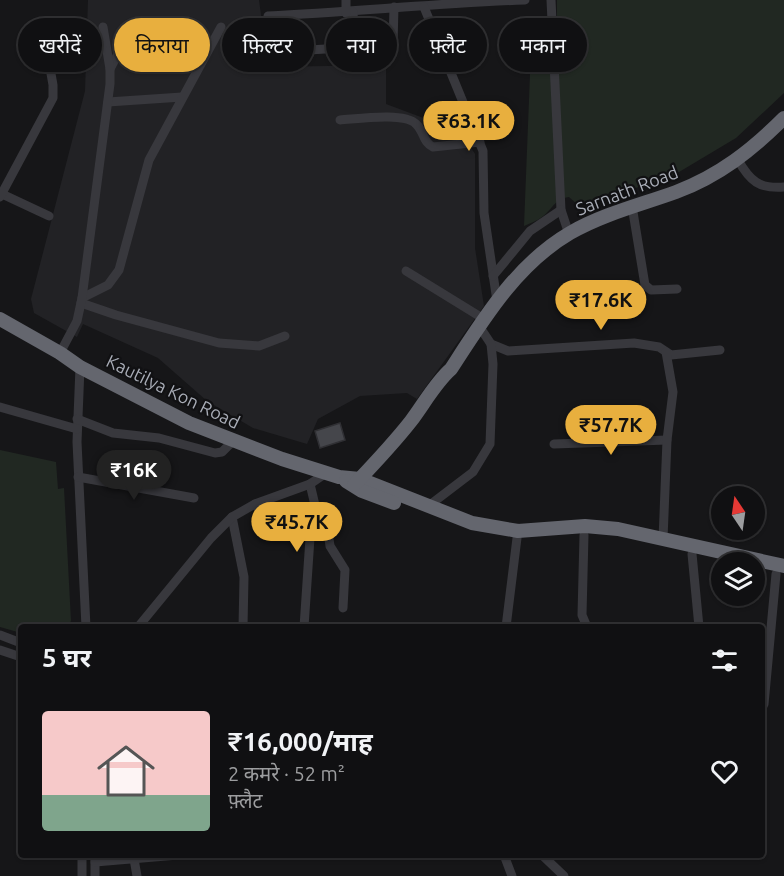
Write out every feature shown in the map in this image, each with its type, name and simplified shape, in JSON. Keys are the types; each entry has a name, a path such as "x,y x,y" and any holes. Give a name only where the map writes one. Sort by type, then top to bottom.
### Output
{"highway":[{"name":"Sarnath Road","path":"361,485 441,377 451,369 497,301 531,264 569,234 632,206 677,192 738,160 784,118"},
{"name":"Kautilya Kon Road","path":"0,319 60,352 80,367 189,423 232,441 361,485"},
{"path":"361,485 496,529 518,531 585,526 618,529 782,572"},
{"path":"361,485 471,531 517,538 584,535 614,537 711,558"},
{"path":"765,570 782,572"}],"street":[{"path":"346,0 350,18"},
{"path":"326,49 275,52 268,16 349,12 409,4 424,7 443,2 525,0"},
{"path":"551,0 561,210 569,234"},
{"path":"394,7 394,18"},
{"path":"424,7 483,151 484,213 497,301"},
{"path":"60,352 74,327 82,301 108,102 110,69 103,27"},
{"path":"82,301 108,285 119,270 149,160 221,27"},
{"path":"110,69 114,61"},
{"path":"49,216 1,194 53,98 51,72"},
{"path":"108,102 182,97"},
{"path":"340,120 400,118 411,120 418,125 426,142 433,147 480,142"},
{"path":"738,160 745,173 760,186 784,187"},
{"path":"632,206 645,285 651,290 677,289"},
{"path":"493,276 530,231 561,210"},
{"path":"406,271 481,323 491,344 493,364 490,444 473,472 427,507"},
{"path":"82,301 219,343 260,346 285,336"},
{"path":"491,344 508,351 634,343 658,347 671,356 720,350"},
{"path":"663,539 667,441 673,392 670,364 666,352"},
{"path":"80,367 77,424 78,477 86,624"},
{"path":"0,407 113,433 159,438 215,453 222,452 232,441"},
{"path":"554,444 667,441"},
{"path":"140,624 211,538 232,517 255,504 333,475"},
{"path":"78,477 194,498"},
{"path":"310,484 319,522 328,532 330,546 345,570 343,608"},
{"path":"255,504 267,520 305,532 310,538 304,624"},
{"path":"232,517 244,577 243,624"},
{"path":"584,535 582,615 586,624"},
{"path":"506,624 517,538"},
{"path":"692,554 699,624"},
{"path":"765,698 782,572"},
{"path":"0,635 18,642"},
{"path":"0,650 18,656"},
{"path":"82,858 82,876"},
{"path":"95,876 95,859 145,858"},
{"path":"505,858 512,876"},
{"path":"545,858 564,876"},
{"path":"134,859 137,876"}],"shaded area":[{"path":"88,0 259,0 261,18 222,18 222,72 314,72 314,66 326,66 326,72 386,72 386,104 461,132 475,154 475,248 484,306 417,399 407,393 360,396 318,419 307,444 253,428 207,401 158,358 83,324 77,337 34,313 31,299 85,91 86,72 102,72 102,18 87,18"},
{"path":"557,0 784,0 784,93 736,138 669,178 578,205 569,197 564,198 546,214 524,226 530,72 587,72 587,18 557,18"},
{"path":"0,450 56,462 58,489 64,488 71,621 69,624 18,624 18,632 0,627"}],"building":[{"path":"340,423 345,440 320,448 315,431"}]}
